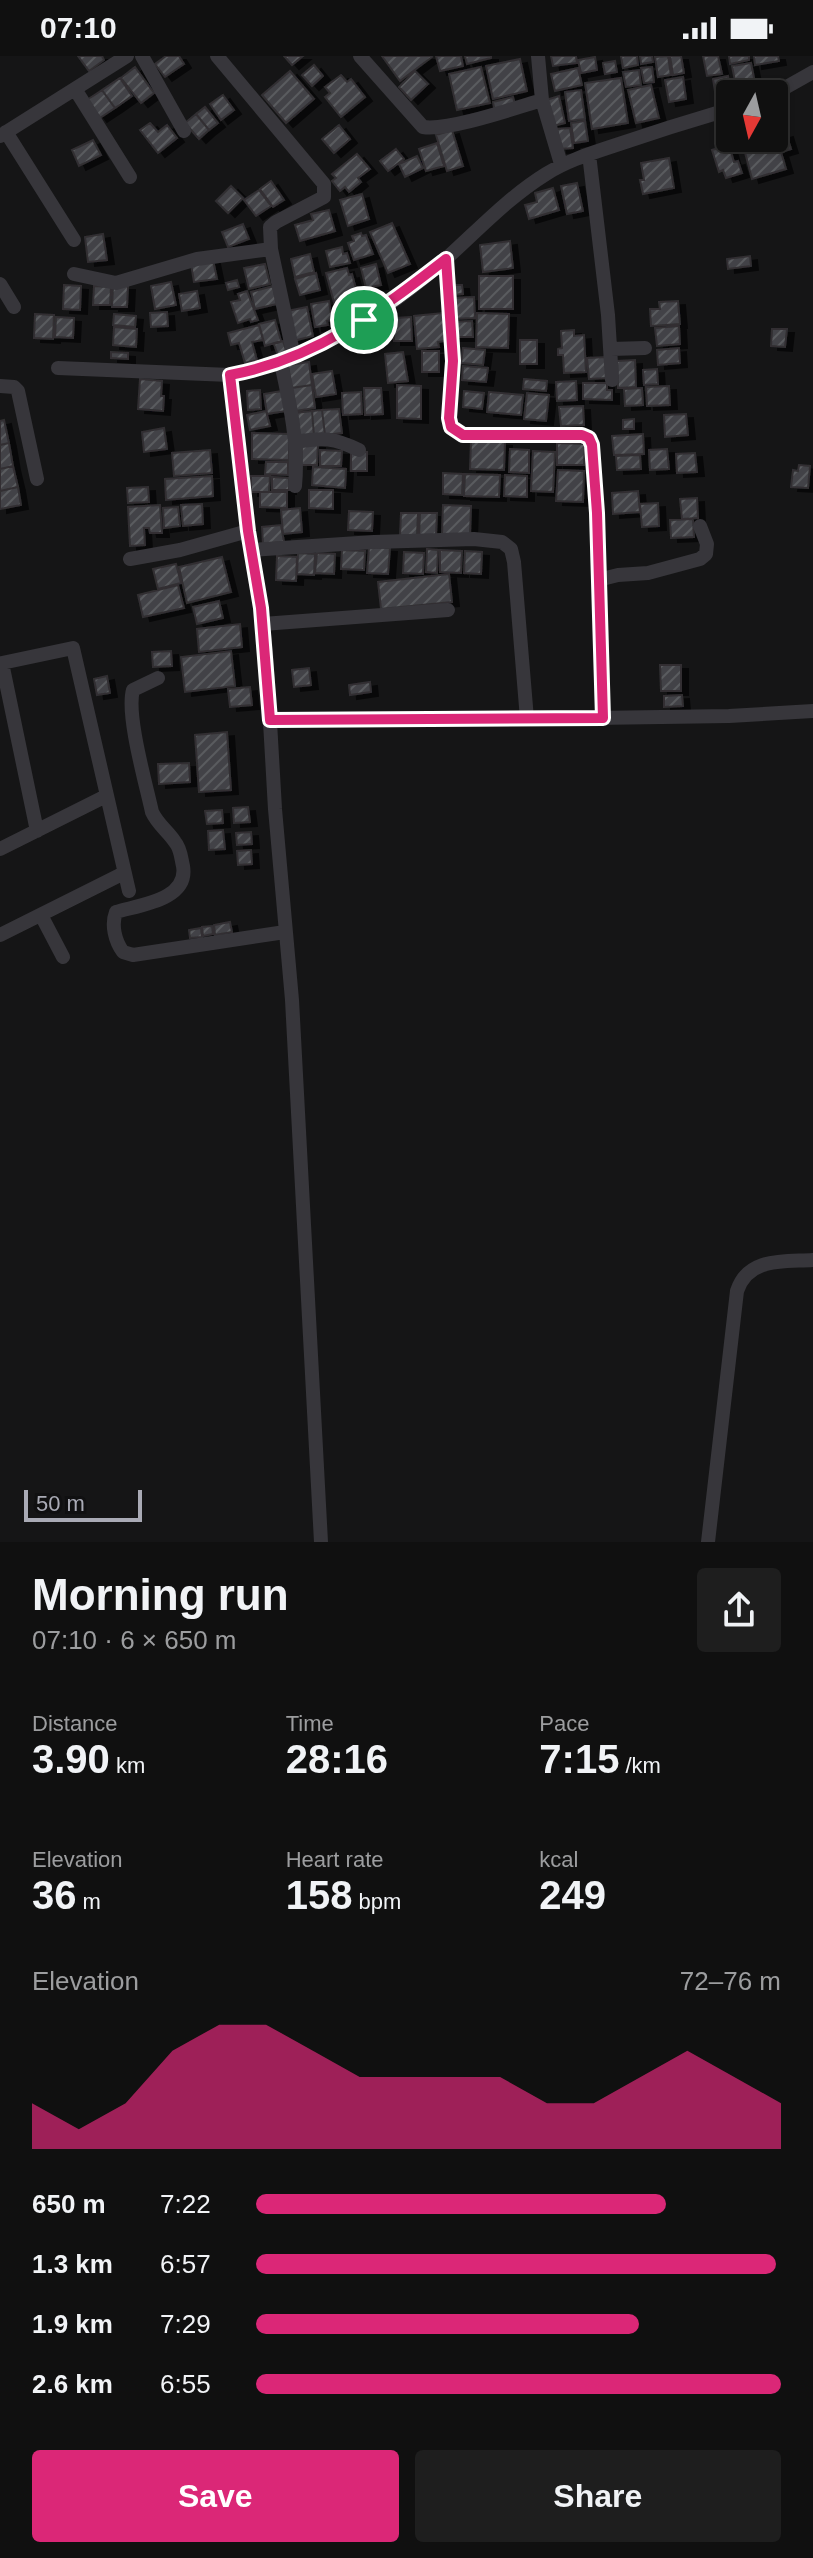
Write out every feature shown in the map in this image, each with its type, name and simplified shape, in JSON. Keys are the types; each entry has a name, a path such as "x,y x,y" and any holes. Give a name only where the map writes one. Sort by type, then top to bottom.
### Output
{"street":[{"path":"74,240 3,134 127,56"},
{"path":"142,56 184,131"},
{"path":"217,56 324,184 324,197 270,227 296,442 295,486"},
{"path":"360,56 423,127 436,128 542,100"},
{"path":"538,56 542,100 561,164"},
{"path":"788,86 813,72"},
{"path":"75,89 130,177"},
{"path":"58,368 230,375 287,360 364,320 446,259 521,191 561,164 716,113"},
{"path":"589,154 612,380"},
{"path":"74,274 116,283 197,259 271,249"},
{"path":"446,259 453,361 451,427 463,435 560,433 589,438 592,445 603,718"},
{"path":"0,284 14,307"},
{"path":"611,349 645,348"},
{"path":"230,375 248,531 263,624 293,1015 321,1542"},
{"path":"0,386 14,387 18,391 37,479"},
{"path":"296,442 326,438 359,450"},
{"path":"598,580 648,573 700,559 706,554 707,544 700,526"},
{"path":"130,559 180,550 248,531"},
{"path":"251,550 374,542 474,539 502,542 511,549 514,562 527,719"},
{"path":"263,624 448,610"},
{"path":"37,831 2,663 73,648 129,891"},
{"path":"158,678 133,690 132,716 152,812 156,822 174,839 180,850 184,873 182,883 166,897 116,912 113,921 117,944 123,952 133,955 285,932"},
{"path":"270,720 603,718 813,711"},
{"path":"0,849 106,796"},
{"path":"0,935 124,873"},
{"path":"41,915 63,957"},
{"path":"708,1542 737,1291 741,1279 750,1269 763,1264 813,1260"}],"building":[{"path":"78,56 102,56 104,60 89,71"},
{"path":"166,56 179,56 184,64 165,77 155,64"},
{"path":"284,56 303,56 292,65"},
{"path":"382,56 431,56 432,57 400,81"},
{"path":"436,56 461,56 463,66 440,71"},
{"path":"465,56 491,56 491,58 467,64"},
{"path":"551,56 576,56 577,63 553,66"},
{"path":"621,56 637,56 638,65 623,68"},
{"path":"640,56 652,56 653,62 641,64"},
{"path":"668,56 671,75 658,77 655,57"},
{"path":"670,56 681,56 684,73 673,75"},
{"path":"703,56 718,56 722,74 707,76"},
{"path":"729,56 749,56 749,60 730,64"},
{"path":"754,56 778,56 779,61 755,65"},
{"path":"595,57 597,70 581,73 578,60"},
{"path":"520,59 527,91 493,99 486,66"},
{"path":"615,61 617,72 605,74 603,63"},
{"path":"751,63 754,80 735,80 732,66"},
{"path":"314,65 323,76 312,86 302,75"},
{"path":"135,67 154,93 141,103 121,78"},
{"path":"481,67 490,103 457,110 449,74"},
{"path":"652,67 654,82 644,83 641,68"},
{"path":"578,68 582,85 555,91 551,74"},
{"path":"639,70 641,85 626,87 623,72"},
{"path":"290,71 314,99 286,123 262,95"},
{"path":"415,71 428,84 411,100 399,87"},
{"path":"341,75 347,82 351,79 365,97 341,117 325,97 330,93 325,87"},
{"path":"728,76 729,80 716,80 716,97 713,79"},
{"path":"683,77 686,99 669,102 665,80"},
{"path":"120,78 132,96 115,108 102,90"},
{"path":"621,78 628,123 592,129 585,83"},
{"path":"651,85 659,118 636,123 628,90"},
{"path":"102,90 115,108 100,118 87,100"},
{"path":"581,90 585,119 569,121 565,92"},
{"path":"223,95 234,110 221,120 210,104"},
{"path":"559,96 565,123 553,126 546,100"},
{"path":"513,97 516,108 495,112 493,102"},
{"path":"205,107 218,123 209,130 196,114"},
{"path":"196,114 209,130 199,139 185,123"},
{"path":"585,121 588,141 574,143 571,123"},
{"path":"150,123 158,132 167,125 177,138 158,153 140,130"},
{"path":"339,125 350,139 334,153 322,139"},
{"path":"570,128 573,148 560,149 557,129"},
{"path":"452,130 463,166 447,171 436,135"},
{"path":"93,140 101,155 79,166 72,150"},
{"path":"437,143 444,166 426,171 419,149"},
{"path":"396,149 404,159 388,171 380,161"},
{"path":"712,150 731,152 742,173 726,178 723,170 719,172"},
{"path":"745,152 781,152 786,169 752,179"},
{"path":"357,154 370,169 358,178 361,182 349,192 345,187 340,191 332,181 336,178 332,174"},
{"path":"417,156 423,168 405,177 399,164"},
{"path":"669,158 674,188 643,194 641,163"},
{"path":"271,181 284,200 273,207 260,189"},
{"path":"577,183 583,211 567,214 561,186"},
{"path":"231,186 243,198 228,213 216,201"},
{"path":"553,188 559,210 529,219 525,205 537,202 535,193"},
{"path":"259,190 271,206 256,216 244,200"},
{"path":"362,194 369,219 348,226 340,200"},
{"path":"329,210 335,231 300,241 295,225 313,220 311,214"},
{"path":"392,223 410,264 388,273 370,232"},
{"path":"243,224 249,239 228,247 222,232"},
{"path":"361,233 362,236 366,235 373,254 354,260 348,243 354,241 352,236"},
{"path":"103,234 107,260 88,262 85,237"},
{"path":"510,241 513,268 483,272 480,245"},
{"path":"342,247 350,263 330,267 326,251"},
{"path":"310,254 314,272 295,277 291,259"},
{"path":"750,256 751,266 728,269 727,259"},
{"path":"213,260 217,279 194,282 191,264"},
{"path":"265,264 270,284 249,289 244,268"},
{"path":"376,264 381,285 366,288 361,268"},
{"path":"347,268 349,275 352,274 358,296 354,297 356,305 336,310 326,273"},
{"path":"316,273 320,290 300,295 295,279"},
{"path":"479,276 513,276 513,309 479,309"},
{"path":"237,280 239,287 228,290 226,283"},
{"path":"171,282 176,305 155,309 151,286"},
{"path":"64,285 81,286 80,310 63,309"},
{"path":"451,285 462,285 463,294 451,295"},
{"path":"94,286 111,287 110,305 93,305"},
{"path":"113,286 128,286 127,307 112,307"},
{"path":"273,286 277,304 255,309 251,292"},
{"path":"197,291 200,308 182,311 179,294"},
{"path":"247,291 258,320 238,323 231,302 240,300 238,294"},
{"path":"474,297 475,318 451,319 451,298"},
{"path":"329,301 332,320 327,321 328,325 315,327 311,304"},
{"path":"678,301 680,324 651,326 650,309 660,309 659,302"},
{"path":"307,307 313,336 293,341 287,311"},
{"path":"167,312 168,326 151,327 150,313"},
{"path":"443,313 445,341 438,342 439,347 417,349 414,316"},
{"path":"477,313 509,314 508,348 476,347"},
{"path":"35,314 54,315 53,339 34,338"},
{"path":"114,314 136,316 135,327 113,325"},
{"path":"56,317 74,318 73,338 55,337"},
{"path":"411,317 412,341 394,341 394,318"},
{"path":"275,320 281,341 265,346 259,324"},
{"path":"472,321 473,337 452,337 451,322"},
{"path":"259,325 263,340 252,342 257,360 245,363 239,343 231,345 228,333"},
{"path":"679,326 680,344 657,346 655,328"},
{"path":"114,327 137,329 136,347 113,345"},
{"path":"772,329 787,329 785,347 771,346"},
{"path":"574,330 574,336 584,335 586,372 564,373 563,355 558,355 558,349 562,348 561,331"},
{"path":"520,340 537,340 537,364 520,364"},
{"path":"283,341 287,353 278,356 274,344"},
{"path":"463,348 485,350 483,365 461,363"},
{"path":"679,348 680,363 658,365 657,350"},
{"path":"422,351 439,351 439,372 422,372"},
{"path":"111,352 128,353 128,359 111,358"},
{"path":"403,352 408,381 388,383 385,354"},
{"path":"607,357 608,378 589,379 587,358"},
{"path":"635,360 636,387 618,388 617,361"},
{"path":"309,362 312,385 291,388 288,365"},
{"path":"463,366 488,368 486,382 462,380"},
{"path":"657,369 658,384 644,385 643,370"},
{"path":"332,371 336,394 316,397 312,374"},
{"path":"140,379 162,381 163,411 138,409"},
{"path":"524,379 547,381 546,391 523,389"},
{"path":"576,381 577,400 557,401 556,382"},
{"path":"583,383 607,383 607,390 612,390 612,400 583,399"},
{"path":"312,385 315,408 295,411 291,388"},
{"path":"397,385 421,386 421,419 397,418"},
{"path":"669,386 670,405 647,406 646,387"},
{"path":"364,388 381,388 383,414 365,415"},
{"path":"642,388 643,405 625,406 624,389"},
{"path":"260,390 261,409 248,410 247,391"},
{"path":"282,391 286,411 267,414 264,394"},
{"path":"464,391 484,393 482,409 463,407"},
{"path":"361,392 362,414 343,415 342,393"},
{"path":"489,392 523,395 521,415 487,412"},
{"path":"527,393 549,395 546,421 524,419"},
{"path":"583,406 584,425 561,426 559,407"},
{"path":"339,409 342,433 325,435 322,410"},
{"path":"322,410 325,435 314,436 312,411"},
{"path":"266,411 270,426 250,430 247,415"},
{"path":"312,411 314,436 297,437 295,413"},
{"path":"686,414 688,435 665,437 664,415"},
{"path":"634,419 634,429 623,429 623,420"},
{"path":"4,420 9,443 0,445 0,421"},
{"path":"164,428 167,449 144,452 142,432"},
{"path":"252,433 289,434 289,460 252,459"},
{"path":"643,434 644,454 614,455 612,436"},
{"path":"471,441 505,442 504,470 470,469"},
{"path":"9,443 13,466 0,469 0,445"},
{"path":"302,443 318,444 317,465 301,465"},
{"path":"557,443 585,444 584,465 557,465"},
{"path":"510,449 529,450 529,473 509,472"},
{"path":"667,449 669,469 650,470 649,450"},
{"path":"210,450 212,473 174,476 172,453"},
{"path":"320,450 342,451 341,466 320,466"},
{"path":"533,451 555,452 553,492 531,491"},
{"path":"351,452 367,452 367,471 351,471"},
{"path":"695,453 697,472 677,473 676,454"},
{"path":"640,455 641,469 617,470 616,456"},
{"path":"266,462 288,462 288,475 265,474"},
{"path":"799,465 810,466 808,488 791,487 793,470 798,471"},
{"path":"13,466 18,487 0,491 0,469"},
{"path":"313,467 346,469 345,488 312,485"},
{"path":"558,470 584,471 583,502 556,501"},
{"path":"443,473 463,474 462,495 443,494"},
{"path":"465,474 500,475 499,497 464,496"},
{"path":"505,475 527,476 527,497 504,496"},
{"path":"212,476 213,496 166,500 165,479"},
{"path":"251,476 270,476 269,492 251,492"},
{"path":"272,477 289,478 289,490 272,490"},
{"path":"18,487 21,505 0,509 0,491"},
{"path":"148,487 149,502 128,503 127,488"},
{"path":"309,490 333,490 333,509 309,508"},
{"path":"638,491 640,512 613,514 612,493"},
{"path":"260,492 287,492 287,508 260,507"},
{"path":"697,498 698,518 682,519 680,499"},
{"path":"658,503 659,526 642,527 640,504"},
{"path":"202,504 203,524 183,526 181,505"},
{"path":"160,505 162,533 150,533 149,528 144,528 145,545 130,546 128,507"},
{"path":"443,505 471,506 470,536 442,535"},
{"path":"178,507 180,526 164,528 163,508"},
{"path":"300,508 302,532 283,534 281,510"},
{"path":"349,511 373,512 372,531 348,530"},
{"path":"401,513 418,513 417,536 400,536"},
{"path":"420,513 437,513 436,536 419,536"},
{"path":"693,519 694,537 671,538 670,520"},
{"path":"281,525 284,542 263,544 262,527"},
{"path":"369,547 390,548 388,574 367,573"},
{"path":"427,549 438,550 437,573 426,572"},
{"path":"342,550 365,551 364,570 341,569"},
{"path":"440,550 462,551 461,573 440,572"},
{"path":"465,551 482,552 481,574 464,573"},
{"path":"404,552 424,553 423,574 403,573"},
{"path":"298,553 315,554 314,575 297,574"},
{"path":"317,553 335,554 334,574 315,573"},
{"path":"277,556 297,557 296,581 276,580"},
{"path":"222,557 231,592 187,603 179,567"},
{"path":"176,564 181,583 158,589 153,569"},
{"path":"449,574 452,602 381,609 378,582"},
{"path":"178,585 184,608 143,617 138,595"},
{"path":"219,601 223,618 197,624 193,607"},
{"path":"240,624 242,647 199,652 197,629"},
{"path":"171,651 172,666 153,667 152,652"},
{"path":"231,651 235,686 185,692 181,657"},
{"path":"660,665 681,665 681,691 661,691"},
{"path":"309,668 311,685 294,687 292,670"},
{"path":"107,676 110,693 97,695 94,679"},
{"path":"370,682 371,692 350,695 349,685"},
{"path":"250,687 252,705 230,707 228,689"},
{"path":"682,695 683,706 664,707 664,696"},
{"path":"227,732 231,790 199,792 195,735"},
{"path":"189,763 190,782 159,784 158,764"},
{"path":"248,807 250,822 234,823 233,808"},
{"path":"222,810 223,823 207,824 205,811"},
{"path":"223,830 225,849 209,850 208,831"},
{"path":"251,832 252,844 237,845 236,833"},
{"path":"251,850 252,864 238,865 237,851"},
{"path":"230,922 232,932 215,935 214,925"},
{"path":"212,926 213,934 203,936 202,927"},
{"path":"201,928 202,937 190,938 189,930"}],"route":[{"path":"446,259 453,361 451,427 463,435 560,433 589,438 597,513 603,718 270,720 261,608 248,531 230,375 281,363 364,320 446,259"}]}
